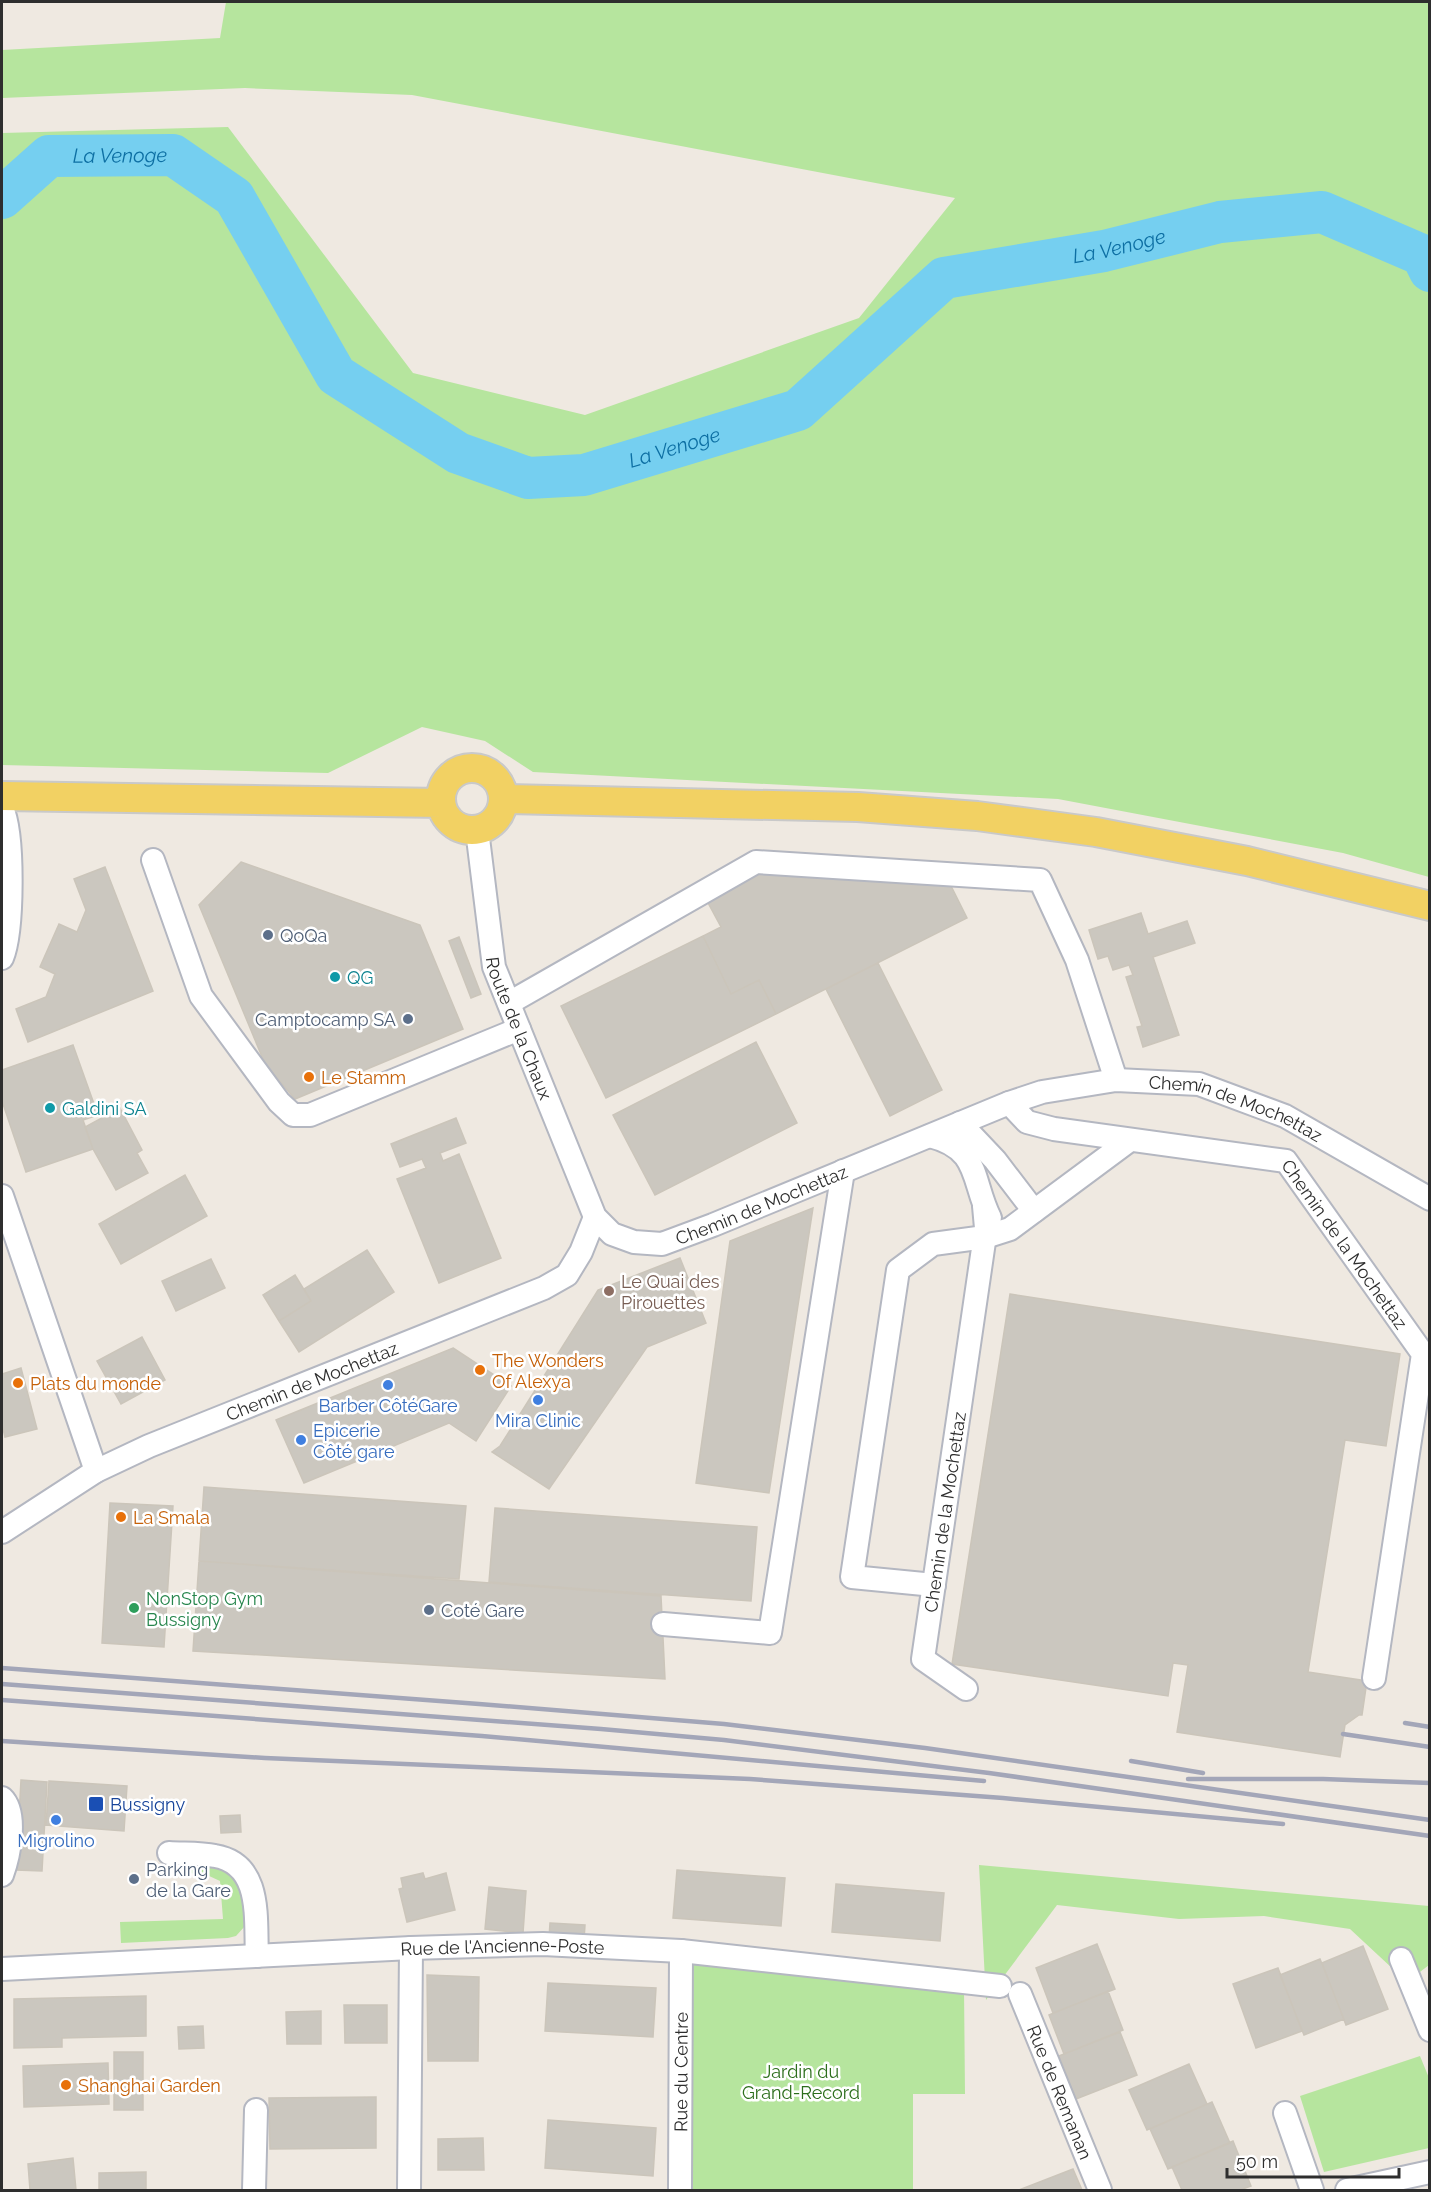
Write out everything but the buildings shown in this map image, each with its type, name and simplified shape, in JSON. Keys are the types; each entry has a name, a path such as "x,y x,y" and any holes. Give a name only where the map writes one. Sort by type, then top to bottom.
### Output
{"main road":[{"path":"470,768 489,773 497,780 503,799 496,819 477,830 467,830 458,827 444,813 441,793 451,776 460,770 470,768"},
{"path":"2,796 441,803"},
{"path":"503,799 858,807 977,816 1096,832 1247,861 1430,906"}],"street":[{"path":"2,808 10,846 9,925 2,958"},
{"name":"Route de la Chaux","path":"477,830 494,967 595,1217"},
{"path":"153,860 201,996 279,1102 293,1115 310,1115 519,1029"},
{"path":"509,1003 756,862 1040,880 1077,960 1116,1080"},
{"name":"Chemin de Mochettaz","path":"2,1532 96,1472 150,1446 544,1288 567,1275 581,1252 595,1217 612,1234 634,1242 662,1244 713,1226 1009,1103 1042,1092 1116,1080 1199,1084 1285,1116 1430,1198"},
{"name":"Chemin de la Mochettaz","path":"1009,1103 1027,1122 1054,1128 1286,1161 1423,1354 1374,1678"},
{"path":"960,1123 995,1160 1034,1211"},
{"name":"Chemin de la Mochettaz","path":"930,1136 945,1140 959,1149 970,1162 984,1206 986,1228 923,1659 966,1689"},
{"path":"934,1585 852,1577 898,1270 933,1244 985,1237 1010,1229 1130,1140"},
{"path":"663,1624 770,1633 843,1171"},
{"path":"2,1196 96,1472"},
{"name":"Chemin de la Mochettaz","path":"984,1206 991,1220 999,1227 1010,1229"},
{"path":"2,1798 8,1805 11,1830 2,1875"},
{"path":"169,1853 216,1856 230,1860 240,1868 254,1892 257,1956"},
{"name":"Rue de l'Ancienne-Poste","path":"2,1964 543,1944 681,1951 1010,1990"},
{"path":"409,2190 411,1948"},
{"name":"Rue du Centre","path":"680,2190 681,1951"},
{"path":"1401,1959 1430,2030"},
{"name":"Rue de Remanan","path":"1010,1990 1100,2190"},
{"path":"254,2190 256,2110"},
{"path":"1285,2113 1311,2190"},
{"path":"1347,2190 1430,2172"}],"green space":[{"path":"226,2 1429,2 1429,877 1343,853 1058,799 533,772 485,741 422,727 328,773 2,765 2,133 228,127 413,373 585,415 859,318 955,198 412,95 245,88 2,98 2,50 220,38"},
{"path":"979,1865 1429,1906 1429,1965 1407,1982 1350,1929 1264,1916 1179,1919 1057,1905 986,2000"},
{"path":"181,1867 218,1869 233,1876 239,1883 244,1896 245,1926 236,1936 228,1938 121,1943 120,1922 223,1919 220,1881 207,1875 181,1872"},
{"name":"Jardin du Grand-Record","path":"692,1962 964,1987 965,2094 913,2094 913,2190 691,2190"},
{"path":"1420,2056 1429,2078 1429,2148 1324,2172 1300,2096"}],"waterway":[{"name":"La Venoge","path":"2,198 49,156 173,155 234,197 336,375 458,453 528,478 584,475 798,410 944,278 1104,251 1220,222 1322,212 1422,255 1430,271"}],"railway":[{"path":"2,1668 724,1724 925,1748 1430,1820"},
{"path":"2,1684 724,1740 989,1773 1430,1836"},
{"path":"2,1700 482,1736 984,1781"},
{"path":"1405,1723 1430,1727"},
{"path":"1343,1734 1430,1747"},
{"path":"2,1741 265,1758 750,1779 1003,1798 1283,1824"},
{"path":"1131,1761 1203,1773"},
{"path":"1188,1779 1323,1779 1430,1783"}],"place":[{"name":"QoQa","path":"268,935"},
{"name":"QG","path":"335,977"},
{"name":"Camptocamp SA","path":"408,1019"},
{"name":"Le Stamm","path":"309,1077"},
{"name":"Galdini SA","path":"50,1108"},
{"name":"Le Quai des Pirouettes","path":"609,1291"},
{"name":"The Wonders Of Alexya","path":"480,1370"},
{"name":"Plats du monde","path":"18,1383"},
{"name":"Barber CôtéGare","path":"388,1385"},
{"name":"Mira Clinic","path":"538,1400"},
{"name":"Epicerie Côté gare","path":"301,1440"},
{"name":"La Smala","path":"121,1517"},
{"name":"NonStop Gym Bussigny","path":"134,1608"},
{"name":"Coté Gare","path":"429,1610"},
{"name":"Bussigny","path":"96,1804"},
{"name":"Migrolino","path":"56,1820"},
{"name":"Parking de la Gare","path":"134,1879"},
{"name":"Shanghai Garden","path":"66,2085"}]}
